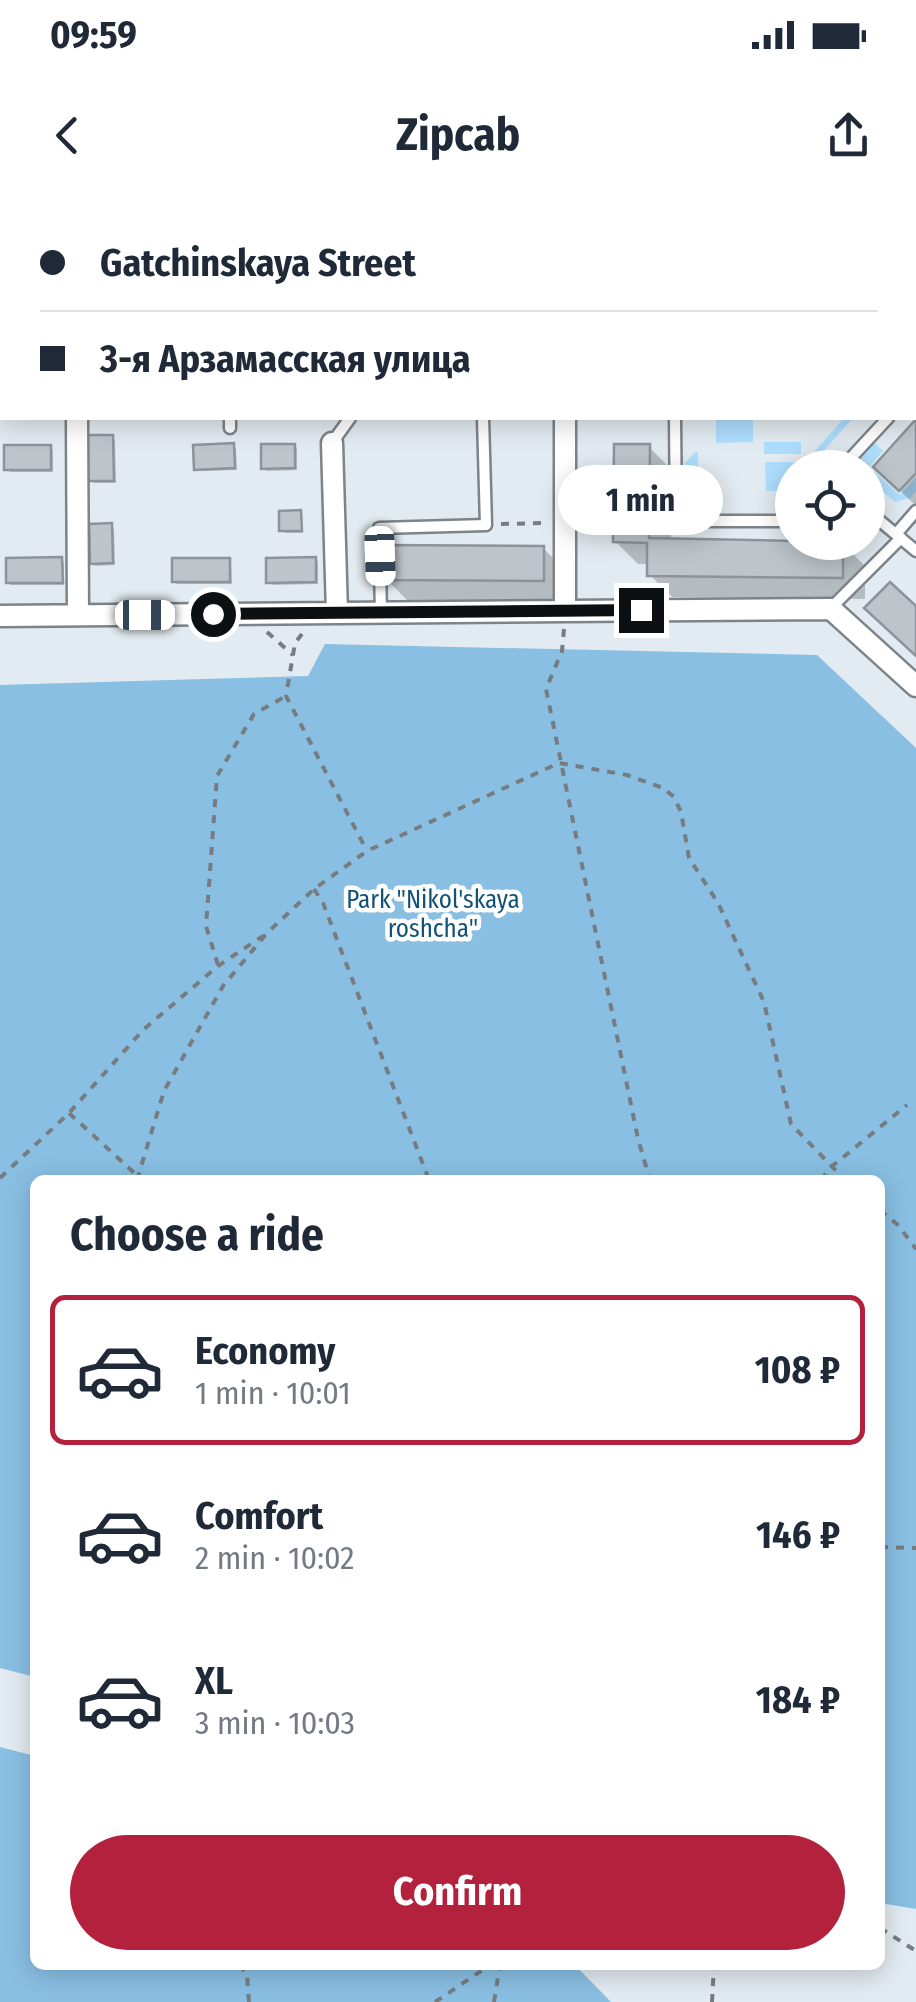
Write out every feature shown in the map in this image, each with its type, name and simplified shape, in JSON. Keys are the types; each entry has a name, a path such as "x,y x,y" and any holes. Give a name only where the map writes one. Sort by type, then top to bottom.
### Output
{"street":[{"path":"77,420 78,616"},
{"path":"565,420 565,611"},
{"path":"327,613 332,444"},
{"path":"0,616 831,609 916,686"}],"lane":[{"path":"332,444 349,420"},
{"path":"381,613 379,528 486,524 483,420"},
{"path":"676,420 676,521 775,521"},
{"path":"859,450 886,420"},
{"path":"831,609 899,536 916,512"},
{"path":"885,524 916,551"}],"path":[{"path":"486,524 565,523"},
{"path":"565,611 562,650 546,690 649,1175"},
{"path":"327,613 295,643 286,696 366,852"},
{"path":"218,966 206,926 217,776 254,714 286,696"},
{"path":"140,1175 164,1091 223,986 267,933 314,889 366,852 559,763 627,775 663,788 674,797 681,812 689,858 718,903 764,1002 791,1124 838,1175"},
{"path":"314,889 323,903 426,1175"},
{"path":"0,1178 69,1113 144,1030 218,966 267,933"},
{"path":"825,1175 907,1106"},
{"path":"69,1113 135,1175"},
{"path":"885,1214 916,1249"},
{"path":"885,1547 916,1548"},
{"path":"885,1931 916,1951"},
{"path":"243,1970 249,2002"},
{"path":"435,2002 483,1970"},
{"path":"494,2002 499,1970"},
{"path":"712,2002 714,1970"}],"shaded area":[{"path":"716,420 753,420 753,442 716,443"},
{"path":"842,420 851,420 824,450 816,450"},
{"path":"764,442 801,442 801,450 764,454"},
{"path":"695,452 697,510 685,510 685,463"},
{"path":"765,462 775,462 775,491 766,491"},
{"path":"916,477 916,491 910,498 895,502 885,493 885,481 900,495"}],"green space":[{"name":"Park \"Nikol'skaya roshcha\"","path":"325,644 817,655 916,748 916,1909 885,1904 885,1175 30,1175 30,1676 0,1668 0,685 308,676"},
{"path":"0,1747 30,1755 30,1970 580,1970 611,2002 0,2002"}],"building":[{"path":"916,420 916,473 899,491 885,478 885,454"},
{"path":"88,435 113,435 114,481 88,481"},
{"path":"234,443 235,468 194,470 193,445"},
{"path":"261,444 295,444 295,468 261,469"},
{"path":"614,444 650,444 649,538 775,541 775,560 843,560 843,578 647,576 647,543 613,542"},
{"path":"4,445 51,445 51,470 4,470"},
{"path":"301,510 302,531 279,531 279,511"},
{"path":"112,523 113,563 90,564 89,524"},
{"path":"384,545 544,546 544,581 384,580"},
{"path":"62,557 63,583 6,583 6,558"},
{"path":"316,557 316,582 266,583 266,558"},
{"path":"172,558 230,558 230,582 172,582"},
{"path":"890,582 916,606 916,656 864,608"}],"route":[{"path":"213,614 641,610"}]}
